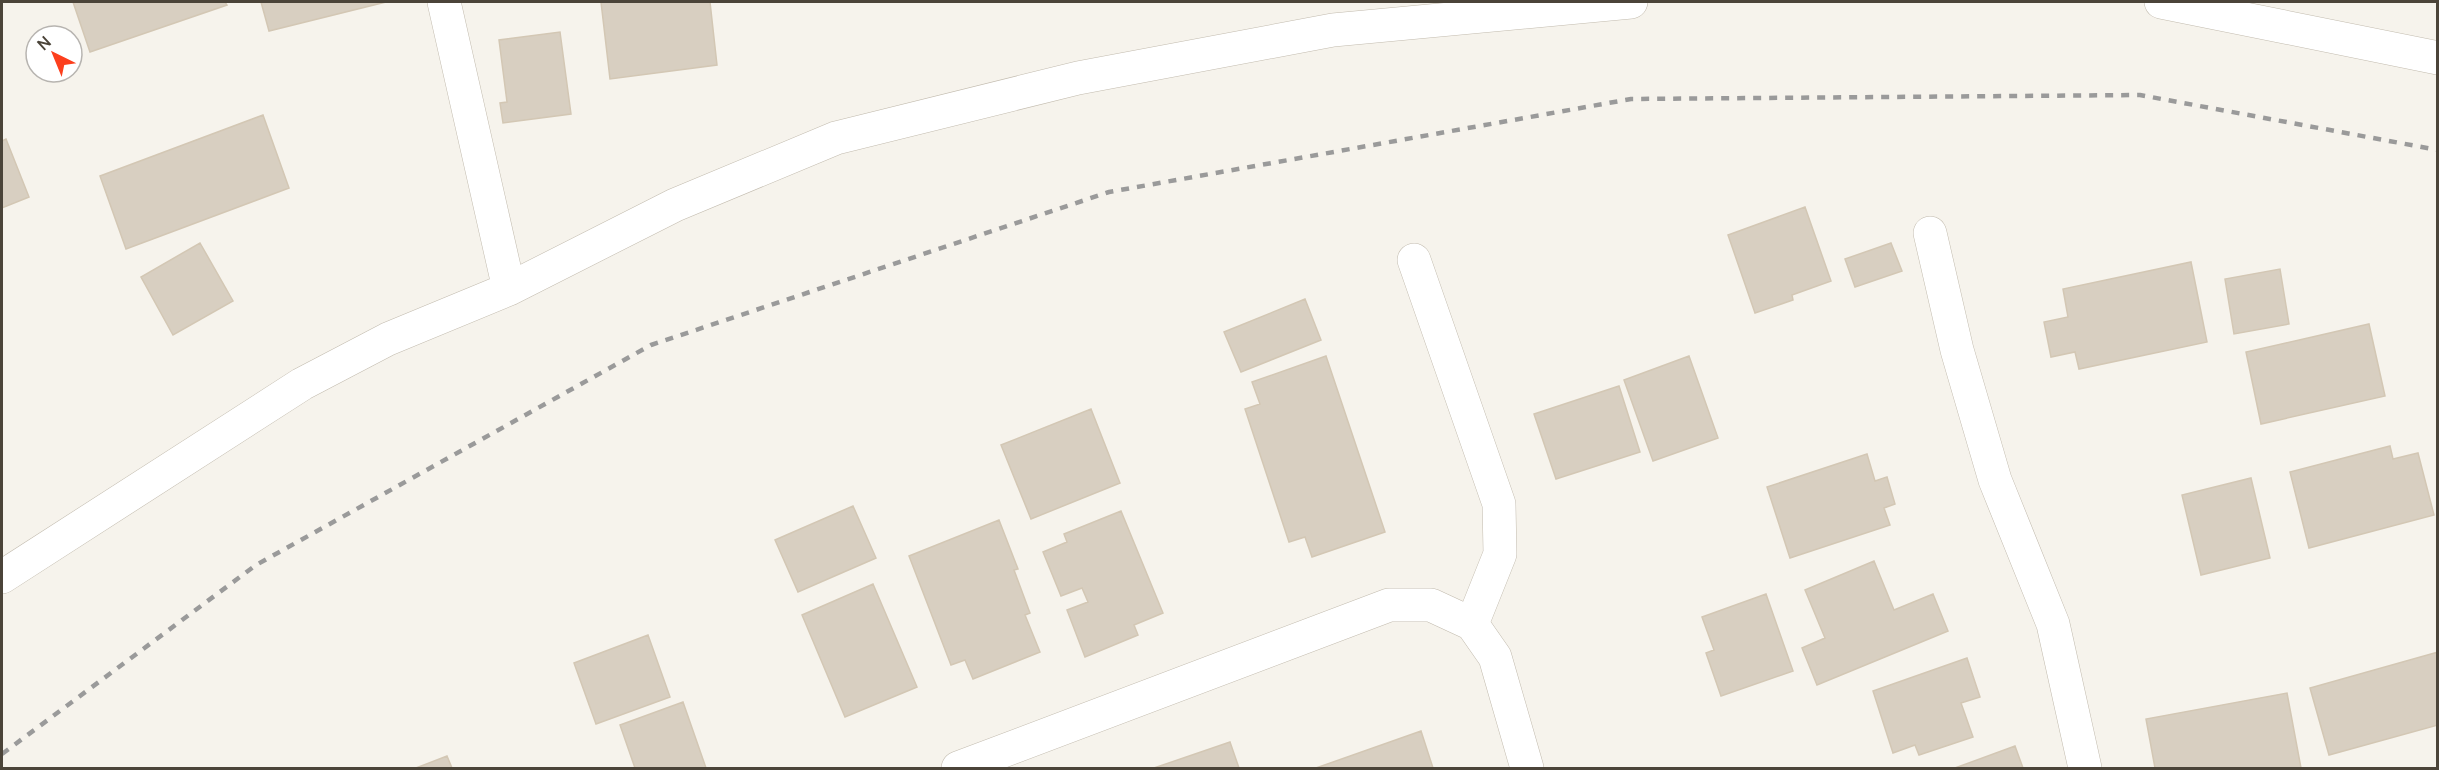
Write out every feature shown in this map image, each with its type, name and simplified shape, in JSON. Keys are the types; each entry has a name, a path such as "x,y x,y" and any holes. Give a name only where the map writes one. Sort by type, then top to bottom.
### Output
{"street":[{"path":"444,2 509,289"},
{"path":"2,577 302,384 388,339 509,289 675,205 836,138 1078,78 1333,30 1631,2"},
{"path":"2161,2 2438,58"},
{"path":"1930,233 1957,350 1995,480 2053,624 2085,768"},
{"path":"1414,260 1499,504 1500,554 1472,624"},
{"path":"978,764 1389,605 1431,605 1472,624 1495,657 1527,768"}],"building":[{"path":"73,2 225,2 227,5 90,52 84,34 84,24 80,24"},
{"path":"261,2 386,2 269,31"},
{"path":"601,2 710,2 717,65 610,79"},
{"path":"560,32 571,114 503,123 500,103 507,102 499,40"},
{"path":"263,115 289,188 126,249 100,176"},
{"path":"6,139 29,197 2,208 2,141"},
{"path":"1805,207 1831,281 1792,295 1793,300 1755,313 1728,235"},
{"path":"200,243 233,301 173,335 141,277"},
{"path":"1891,243 1902,271 1855,287 1845,259"},
{"path":"2191,262 2207,342 2079,369 2075,352 2051,357 2044,322 2068,317 2063,289"},
{"path":"2280,269 2289,324 2234,334 2225,279"},
{"path":"1305,299 1321,340 1241,372 1224,332"},
{"path":"2369,324 2385,396 2261,424 2246,352"},
{"path":"1326,356 1385,532 1312,557 1305,537 1289,542 1245,409 1260,404 1252,382"},
{"path":"1689,356 1718,438 1653,461 1624,380"},
{"path":"1619,386 1640,452 1556,479 1534,414"},
{"path":"1091,409 1120,483 1031,519 1001,445"},
{"path":"2390,446 2393,459 2418,453 2434,515 2309,548 2290,472"},
{"path":"1867,454 1875,481 1887,477 1895,504 1884,508 1890,525 1790,558 1767,487"},
{"path":"2251,478 2270,558 2201,575 2182,495"},
{"path":"853,506 876,558 798,592 775,540"},
{"path":"1121,511 1163,613 1134,625 1138,635 1085,657 1067,610 1088,602 1082,588 1061,596 1043,552 1067,542 1064,534"},
{"path":"999,520 1018,569 1014,570 1030,613 1025,615 1040,652 973,679 965,660 951,665 909,556"},
{"path":"1874,561 1894,610 1933,594 1948,631 1817,685 1802,648 1825,638 1805,590"},
{"path":"873,584 917,687 845,717 802,615"},
{"path":"1766,594 1793,671 1721,696 1706,653 1714,650 1702,617"},
{"path":"648,635 670,697 596,724 574,663"},
{"path":"2438,652 2438,725 2329,755 2310,688"},
{"path":"1967,658 1980,697 1961,703 1973,737 1919,755 1915,745 1893,753 1873,691"},
{"path":"2287,693 2301,768 2155,768 2146,719"},
{"path":"683,702 706,768 635,768 620,725"},
{"path":"1421,731 1433,768 1316,768"},
{"path":"1230,742 1239,768 1154,768"},
{"path":"2015,746 2023,768 1955,768"},
{"path":"447,756 452,768 416,768"}],"railway":[{"path":"2,754 256,565 651,345 1109,192 1631,99 2140,95 2438,150"}]}
